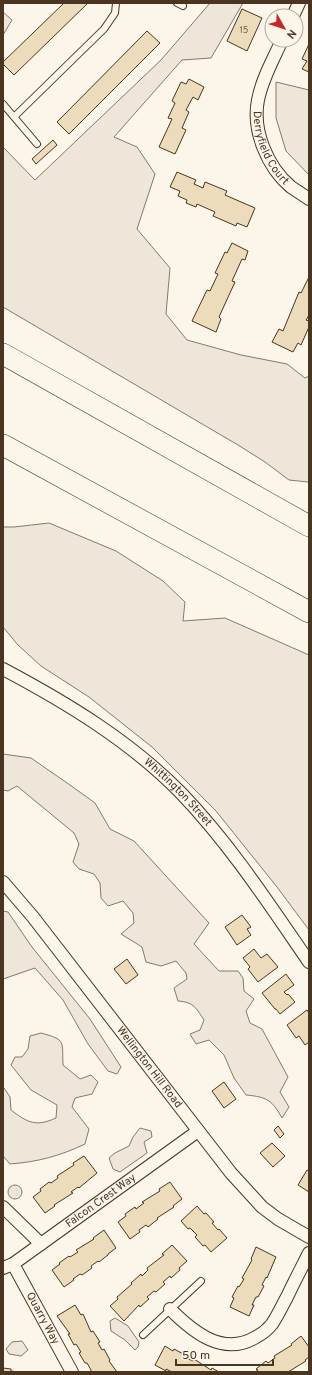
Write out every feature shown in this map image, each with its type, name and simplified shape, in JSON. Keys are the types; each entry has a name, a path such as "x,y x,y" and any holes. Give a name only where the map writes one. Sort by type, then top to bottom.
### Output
{"highway":[{"path":"3,354 309,526"},
{"path":"3,445 309,612"}],"street":[{"name":"Derryfield Court","path":"278,48 260,90 258,102 258,128 261,141 274,167 290,186 309,198"},
{"name":"Whittington Street","path":"3,669 77,710 108,732 156,770 180,792 217,833 309,962"},
{"name":"Wellington Hill Road","path":"3,882 33,917 231,1174 262,1207 278,1219 309,1237"},
{"name":"Falcon Crest Way","path":"8,1266 198,1131"},
{"path":"3,1207 41,1244"},
{"path":"170,1310 194,1331 217,1343 227,1345 239,1344 251,1340 263,1333 272,1324 309,1253"},
{"name":"Quarry Way","path":"8,1266 72,1372"}],"lane":[{"path":"14,116 104,29 115,13 116,3"},
{"path":"3,104 37,144"},
{"path":"143,1335 201,1281"}],"shaded area":[{"path":"210,3 243,3 211,58 182,60 114,137 137,147 155,174 137,229 170,268 166,314 187,340 241,355 287,364 305,378 309,376 309,483 289,480 265,462 238,445 3,307 3,147 35,180 161,60"},
{"path":"3,12 12,20 3,35"},
{"path":"276,82 309,90 309,175 286,151 276,118"},
{"path":"49,523 116,551 163,581 185,602 183,621 225,618 309,655 309,930 277,887 216,811 152,747 89,697 41,666 18,645 3,627 3,527"},
{"path":"3,754 31,758 95,803 110,829 134,841 209,923 194,944 219,971 238,971 243,978 244,991 254,999 246,1011 250,1023 262,1029 288,1077 280,1092 289,1107 282,1118 272,1103 268,1100 246,1095 234,1078 224,1055 209,1040 196,1044 190,1034 200,1030 204,1020 194,1006 178,1001 174,988 187,979 186,973 176,961 161,966 146,962 142,947 121,934 134,923 133,913 123,901 108,906 101,898 100,883 94,874 79,869 73,862 79,844 74,833 17,786 8,791 3,790"},
{"path":"3,911 8,912 32,947 90,1019 121,1067 117,1074 108,1071 88,1044 63,1000 35,968 3,979"},
{"path":"41,1033 55,1037 61,1042 63,1050 63,1065 80,1079 91,1075 98,1082 92,1094 75,1098 72,1107 89,1129 85,1144 76,1148 48,1158 10,1164 3,1156 4,1088 10,1097 11,1110 27,1121 37,1123 56,1118 57,1105 31,1090 11,1065 15,1057 22,1057 28,1049 30,1036"},
{"path":"140,1128 151,1131 152,1137 144,1142 147,1153 120,1172 113,1169 109,1158 115,1153 129,1146 133,1137"},
{"path":"12,1185 18,1185 22,1189 22,1195 18,1199 12,1199 8,1195 8,1189"},
{"path":"115,1318 128,1326 139,1342 138,1347 135,1350 125,1340 111,1331 110,1321"},
{"path":"22,1341 28,1350 21,1356 9,1354 6,1349 12,1342"}],"building":[{"path":"64,3 88,3 14,75 3,64 3,62"},
{"path":"242,9 262,18 247,51 227,41"},
{"path":"147,31 160,43 69,134 57,122"},
{"path":"309,44 309,72 302,69 307,61 302,59"},
{"path":"189,79 204,87 198,100 193,97 186,110 189,112 182,128 186,130 175,154 159,147 172,119 168,118 175,103 172,101 181,82 186,84"},
{"path":"53,140 57,145 36,164 32,159"},
{"path":"177,172 196,180 194,184 203,188 205,182 227,191 225,195 255,208 247,227 237,223 236,226 213,216 215,212 197,204 196,207 186,203 187,200 178,196 180,191 170,187"},
{"path":"232,243 248,251 245,260 242,259 232,281 235,282 219,317 221,319 216,332 192,321 207,290 210,291 218,274 215,273 225,252 227,253"},
{"path":"309,277 309,315 306,320 309,321 309,327 301,345 298,343 293,352 272,342 279,329 283,331 299,292 301,293"},
{"path":"242,915 251,927 247,929 251,935 237,945 225,927"},
{"path":"254,949 261,958 267,954 278,967 258,982 248,969 250,967 243,958"},
{"path":"127,959 138,975 126,984 114,969"},
{"path":"286,974 294,985 284,992 287,995 288,994 295,1002 280,1014 262,993"},
{"path":"307,1010 309,1013 309,1042 305,1045 299,1036 296,1038 287,1025"},
{"path":"224,1082 236,1099 224,1108 212,1091"},
{"path":"278,1126 284,1134 280,1138 274,1130"},
{"path":"272,1143 285,1156 273,1167 260,1153"},
{"path":"84,1156 97,1173 79,1188 78,1187 71,1192 73,1193 54,1205 55,1206 45,1213 33,1197 41,1191 40,1189 49,1182 51,1183 58,1178 57,1176 74,1165 73,1163"},
{"path":"307,1170 309,1171 309,1192 298,1185"},
{"path":"170,1182 182,1199 173,1206 174,1207 157,1218 158,1219 148,1227 146,1225 139,1230 140,1232 130,1239 118,1222 126,1216 125,1214 135,1207 136,1209 144,1203 142,1202 160,1191 159,1189"},
{"path":"197,1206 204,1214 206,1213 214,1222 212,1223 227,1238 211,1252 195,1237 197,1235 190,1228 188,1229 181,1221"},
{"path":"104,1230 116,1248 99,1262 98,1261 91,1266 92,1268 82,1275 80,1274 64,1287 52,1270 69,1256 70,1257 78,1252 76,1250 94,1239 93,1238"},
{"path":"172,1245 187,1261 179,1268 180,1270 171,1278 170,1276 163,1282 165,1284 156,1292 154,1291 147,1297 149,1299 140,1307 139,1305 124,1321 110,1306 118,1299 117,1297 132,1284 131,1283 141,1274 142,1276 148,1270 147,1268 164,1255 162,1254"},
{"path":"256,1247 276,1257 267,1278 266,1277 262,1285 264,1286 252,1305 254,1305 249,1316 230,1307 234,1298 232,1297 244,1279 242,1278 252,1260 251,1259"},
{"path":"75,1305 81,1315 83,1314 91,1332 93,1331 100,1342 98,1343 102,1350 104,1349 110,1360 109,1361 117,1372 91,1372 87,1363 85,1363 79,1353 81,1352 76,1344 74,1345 68,1334 70,1334 57,1316"},
{"path":"301,1336 309,1347 309,1357 305,1360 306,1361 288,1372 255,1372 258,1370 256,1369 266,1361 268,1363 275,1358 274,1356 292,1345 291,1344"},
{"path":"165,1346 173,1351 174,1349 185,1355 184,1357 193,1361 194,1359 211,1370 212,1368 219,1372 172,1372 166,1369 166,1371 155,1365"},
{"path":"3,1368 11,1369 11,1371 18,1372 3,1372"}]}
